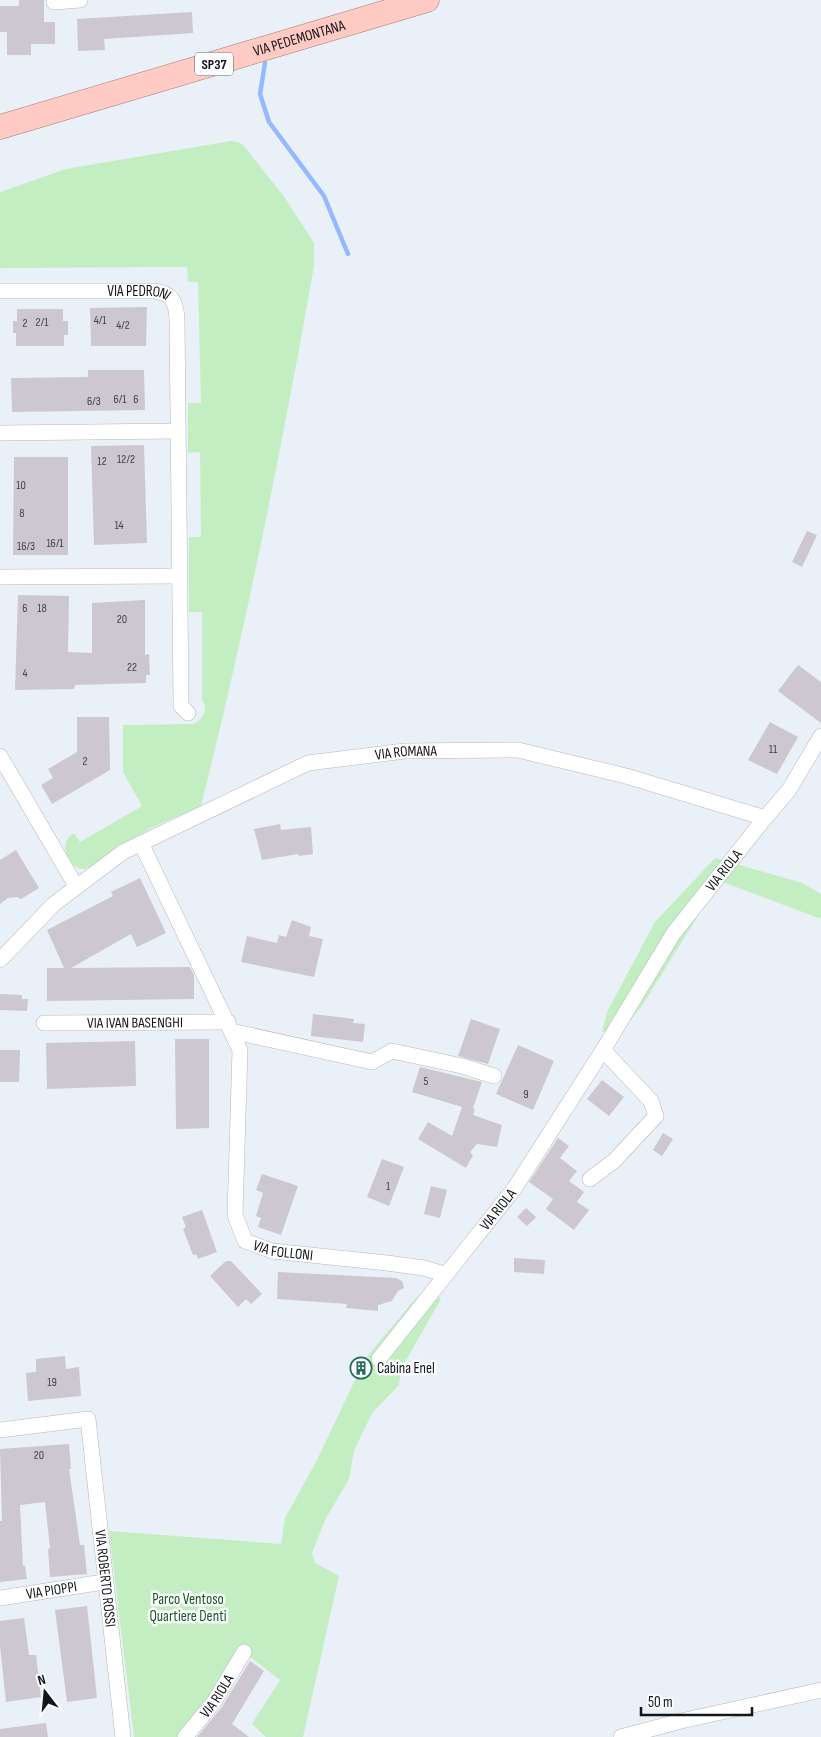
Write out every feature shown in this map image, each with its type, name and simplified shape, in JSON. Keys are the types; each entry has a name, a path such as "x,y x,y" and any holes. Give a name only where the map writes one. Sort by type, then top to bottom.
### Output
{"main road":[{"name":"VIA PEDEMONTANA","path":"0,128 427,0"}],"street":[{"path":"54,2 80,0"},
{"name":"VIA PEDRONI","path":"0,291 154,291 168,294 172,298 176,309 180,701 181,706 188,713"},
{"path":"0,433 178,431"},
{"path":"0,577 179,576"},
{"path":"765,818 789,790 821,736"},
{"name":"VIA ROMANA","path":"0,960 46,912 76,886 141,843 308,763 405,751 518,750 626,776 765,818"},
{"path":"0,756 76,886"},
{"name":"VIA RIOLA","path":"379,1359 444,1274 514,1188 603,1050 673,934 765,818"},
{"name":"VIA FOLLONI","path":"141,843 240,1050 235,1215 245,1240 272,1252 388,1263 424,1268 444,1274"},
{"name":"VIA IVAN BASENGHI","path":"44,1023 230,1027"},
{"path":"230,1027 372,1062 392,1051 462,1066 494,1076"},
{"path":"590,1178 614,1161 656,1116 651,1101 603,1050"},
{"name":"VIA ROBERTO ROSSI","path":"0,1430 88,1420 104,1582 123,1737"},
{"name":"VIA PIOPPI","path":"0,1598 104,1582"},
{"name":"VIA RIOLA","path":"185,1737 214,1702 244,1652"},
{"path":"621,1737 659,1732 821,1690"}],"green space":[{"path":"231,141 239,142 244,146 285,198 314,243 314,266 262,537 233,672 201,806 151,828 86,869 80,868 74,866 70,861 65,849 66,843 74,833 80,842 142,806 123,772 123,725 193,724 200,720 205,711 202,700 202,612 189,612 189,537 201,537 200,452 188,453 188,403 201,403 198,282 188,282 187,267 0,268 0,192 66,169"},
{"path":"715,858 802,883 821,894 821,919 723,882 701,911 642,1006 626,1025 602,1032 607,1012 655,922"},
{"name":"Parco Ventoso Quartiere Denti","path":"429,1286 441,1299 401,1369 399,1385 372,1413 354,1451 349,1479 325,1520 312,1553 315,1563 339,1576 303,1737 266,1737 252,1724 280,1680 244,1652 185,1737 134,1737 109,1531 281,1544 285,1518 316,1462 365,1359 415,1299"}],"building":[{"path":"19,0 44,0 44,22 55,22 55,44 31,44 31,55 7,55 7,32 0,32 0,6 19,6"},
{"path":"192,12 193,33 104,39 105,50 78,51 77,19"},
{"path":"147,307 146,346 91,346 90,308"},
{"path":"17,309 63,309 63,321 68,321 68,335 64,335 64,346 16,346 16,333 13,333 13,321 17,321"},
{"path":"88,370 144,370 145,410 12,412 11,378 88,377"},
{"path":"144,445 147,543 94,545 91,446"},
{"path":"14,457 68,457 68,555 13,555"},
{"path":"807,531 817,535 802,567 792,562"},
{"path":"18,595 69,596 68,652 92,653 92,603 145,600 145,655 149,654 150,675 146,675 146,683 75,685 74,689 15,690"},
{"path":"798,665 821,682 821,723 778,691"},
{"path":"77,717 109,717 110,770 52,804 41,785 53,778 48,769 77,752"},
{"path":"770,722 798,737 777,774 748,760"},
{"path":"280,824 281,830 311,827 313,854 299,856 298,854 262,860 254,829"},
{"path":"16,850 39,888 21,899 17,897 8,898 0,904 0,860"},
{"path":"140,878 166,933 137,947 131,934 71,968 190,967 194,975 194,999 47,1001 47,968 64,968 47,930 113,896 111,892"},
{"path":"292,920 311,927 309,936 323,939 314,977 241,962 247,936 277,943 279,935 286,937"},
{"path":"0,994 22,995 22,999 28,999 27,1011 0,1010"},
{"path":"313,1014 354,1019 353,1023 365,1024 363,1042 311,1036"},
{"path":"471,1019 500,1029 488,1064 458,1056"},
{"path":"175,1039 209,1039 209,1128 176,1129"},
{"path":"135,1041 136,1086 47,1089 46,1043"},
{"path":"518,1045 554,1061 533,1110 496,1094"},
{"path":"0,1050 20,1050 19,1082 0,1082"},
{"path":"420,1067 482,1082 473,1108 475,1109 473,1115 502,1125 497,1147 477,1144 470,1152 473,1155 466,1168 418,1139 428,1122 452,1136 462,1107 412,1092"},
{"path":"602,1080 624,1097 609,1116 587,1099"},
{"path":"663,1133 673,1139 662,1156 653,1150"},
{"path":"558,1138 569,1146 560,1158 577,1171 569,1181 584,1192 577,1202 589,1210 574,1230 546,1209 553,1199 529,1182"},
{"path":"382,1159 404,1167 389,1206 367,1197"},
{"path":"262,1174 298,1186 281,1235 258,1227 261,1218 256,1216 263,1193 256,1190"},
{"path":"431,1186 447,1190 440,1218 424,1214"},
{"path":"526,1208 536,1217 527,1226 517,1217"},
{"path":"202,1210 217,1252 198,1259 196,1254 193,1255 183,1229 186,1227 182,1217"},
{"path":"514,1258 545,1260 544,1274 514,1272"},
{"path":"226,1261 231,1261 262,1294 251,1304 246,1299 238,1307 210,1276"},
{"path":"278,1272 396,1278 402,1281 404,1288 398,1291 392,1301 378,1305 378,1311 346,1308 347,1304 277,1299"},
{"path":"65,1356 66,1369 79,1367 81,1396 28,1401 26,1373 36,1372 36,1359"},
{"path":"69,1444 71,1469 69,1469 80,1545 84,1545 87,1574 50,1577 48,1549 50,1548 45,1502 20,1505 23,1566 25,1566 27,1579 0,1582 0,1521 2,1521 0,1449"},
{"path":"87,1606 97,1698 67,1702 55,1610"},
{"path":"24,1618 29,1655 36,1655 41,1697 6,1702 0,1646 0,1621"},
{"path":"250,1661 264,1671 232,1724 249,1737 197,1737 222,1707"},
{"path":"46,1723 48,1737 0,1737 0,1729"}],"waterway":[{"path":"265,63 260,94 269,122 324,196 348,254"}],"place":[{"name":"Cabina Enel","path":"361,1368"}]}
